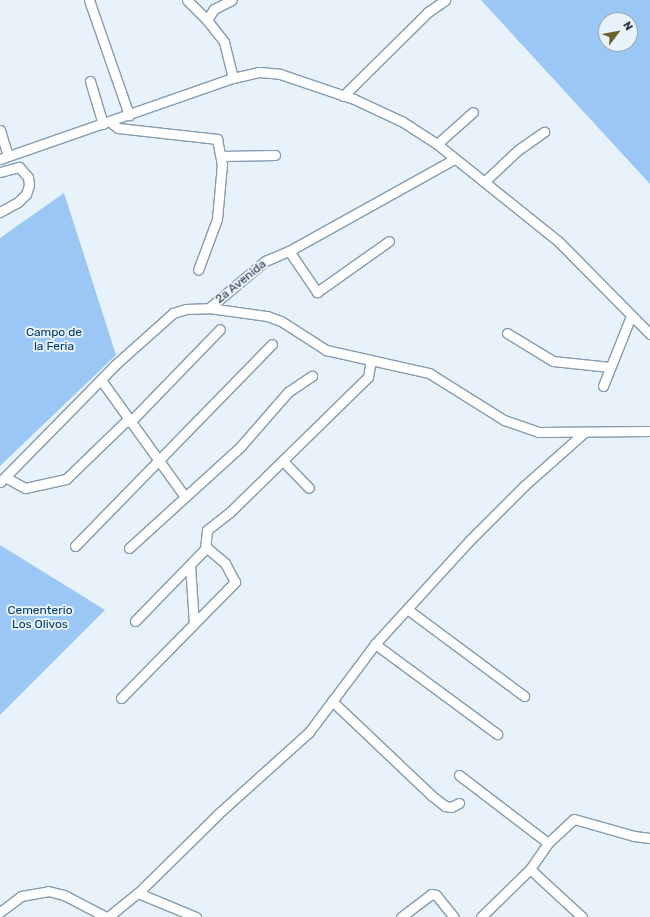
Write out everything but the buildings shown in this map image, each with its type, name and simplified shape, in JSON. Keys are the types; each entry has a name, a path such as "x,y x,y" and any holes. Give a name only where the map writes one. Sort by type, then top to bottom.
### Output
{"street":[{"path":"89,0 129,115"},
{"path":"187,0 207,20 224,42 233,78"},
{"path":"207,20 214,9 230,0"},
{"path":"343,96 428,12 445,0"},
{"path":"0,130 4,157 233,78 259,72 280,74 343,96 403,122 436,144 558,241 650,334"},
{"path":"90,80 106,123 118,128 215,138 221,156 221,190 217,219 198,270"},
{"path":"436,144 472,112"},
{"path":"484,182 518,150 544,132"},
{"path":"221,156 275,155"},
{"name":"2a Avenida","path":"2,480 101,380 173,313 180,310 209,308 265,261 290,251 454,159"},
{"path":"0,172 19,167 28,177 29,185 26,194 18,202 0,212"},
{"path":"290,251 317,292 389,241"},
{"path":"209,308 268,316 281,321 326,350 429,373 504,420 538,432 650,431"},
{"path":"603,386 631,316"},
{"path":"2,480 25,488 66,479 129,420 220,329"},
{"path":"507,333 553,361 610,367"},
{"path":"75,546 272,344"},
{"path":"135,621 206,547 207,530 230,512 368,377 371,360"},
{"path":"129,548 240,447 288,392 312,376"},
{"path":"101,380 157,461 185,497"},
{"path":"0,912 21,896 48,890 64,895 107,917 138,893 218,814 309,732 375,644 469,541 525,485 585,432"},
{"path":"283,460 309,488"},
{"path":"121,698 235,582 224,564 206,547"},
{"path":"190,565 194,623"},
{"path":"407,610 524,696"},
{"path":"375,644 497,734"},
{"path":"332,701 431,795 445,806 451,807 459,803"},
{"path":"459,776 548,843"},
{"path":"481,917 530,868 548,843 574,819 634,836 650,838"},
{"path":"530,868 582,917"},
{"path":"138,893 196,917"},
{"path":"401,917 431,894 436,895 454,917"}],"green space":[{"path":"481,0 650,0 650,184"},
{"name":"Campo de la Feria","path":"64,193 116,355 0,466 0,238"},
{"name":"Cementerio Los Olivos","path":"0,545 105,610 0,715"}]}
